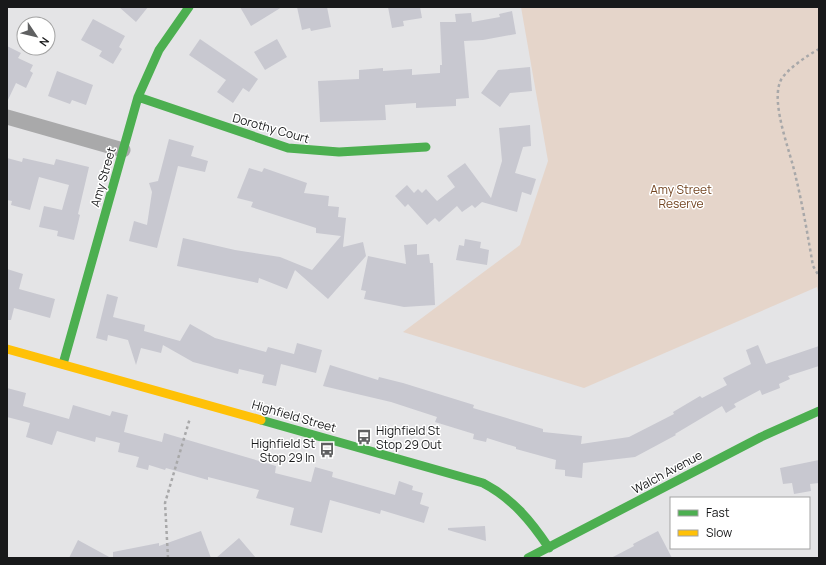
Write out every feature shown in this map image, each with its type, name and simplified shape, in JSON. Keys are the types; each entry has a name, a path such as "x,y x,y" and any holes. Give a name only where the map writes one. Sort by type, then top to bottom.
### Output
{"street":[{"name":"Amy Street","path":"63,364 138,97 149,68 160,46 173,25 189,7"},
{"name":"Dorothy Court","path":"138,97 288,148 305,151 323,153 426,147"},
{"path":"7,117 123,150"},
{"name":"Highfield Street","path":"7,349 484,483 506,496 518,506 549,548"},
{"name":"Walch Avenue","path":"528,558 760,437 819,411"}],"path":[{"path":"819,49 800,62 782,79 778,93 782,127 797,179 813,266 819,276"},
{"path":"168,558 165,503 195,401"}],"green space":[{"name":"Amy Street Reserve","path":"521,7 819,7 819,298 817,287 584,388 403,332 520,245 548,161"}],"building":[{"path":"119,7 148,7 136,22"},
{"path":"240,7 282,7 251,26"},
{"path":"297,7 327,7 331,27 311,31 310,28 302,30"},
{"path":"388,7 420,7 422,18 403,21 404,26 392,28"},
{"path":"512,11 516,34 483,40 464,41 469,98 456,99 456,106 416,108 416,103 385,105 386,120 320,122 318,81 359,79 359,70 383,68 383,71 412,69 412,75 440,73 440,65 442,65 440,22 456,22 455,14 471,13 472,22 500,17 499,14"},
{"path":"93,19 125,36 119,47 122,49 113,64 99,56 102,51 81,40"},
{"path":"200,39 258,79 249,92 243,88 233,103 217,92 226,80 189,55"},
{"path":"277,39 287,57 265,70 254,52"},
{"path":"7,46 16,50 16,56 19,56 18,58 33,65 30,71 33,73 26,88 16,83 7,102"},
{"path":"530,67 532,91 510,93 500,107 481,93 498,70"},
{"path":"57,71 93,85 86,105 72,100 70,104 48,96"},
{"path":"530,125 531,146 523,147 515,173 536,179 531,195 522,192 517,212 482,202 475,208 472,205 462,212 457,206 439,222 435,218 427,225 408,204 405,207 395,196 407,185 414,193 418,189 422,193 426,189 437,201 455,187 447,176 465,163 491,198 502,161 499,128"},
{"path":"169,139 194,146 191,156 208,161 205,172 178,166 157,248 129,241 134,221 147,225 152,192 149,183 158,181"},
{"path":"7,158 22,162 23,158 54,165 56,159 89,167 78,214 80,215 74,240 57,236 58,231 39,227 44,206 62,210 69,185 39,177 30,210 11,205 12,201 7,200"},
{"path":"249,168 262,172 264,168 307,183 304,193 329,196 328,206 339,207 338,217 346,218 343,247 363,242 366,256 328,299 295,270 287,289 259,278 258,283 177,266 183,238 235,250 280,257 312,270 341,236 316,233 316,228 251,207 253,202 237,198"},
{"path":"465,239 481,242 480,248 489,250 487,265 456,260 459,245 464,246"},
{"path":"417,244 417,255 429,254 430,263 433,263 435,305 404,307 364,299 366,291 361,290 368,256 406,264 404,245"},
{"path":"7,269 23,274 19,289 55,299 50,318 14,308 11,320 7,320"},
{"path":"107,294 118,297 113,317 145,325 144,331 180,341 190,324 215,338 266,352 268,347 294,354 297,343 322,350 316,373 281,364 276,386 262,383 264,375 239,369 238,374 193,362 163,345 161,353 141,348 136,365 128,340 108,335 107,341 96,338"},
{"path":"758,345 766,364 819,346 819,366 788,376 790,379 779,384 780,388 762,395 760,390 734,404 736,407 726,413 722,406 675,434 676,435 635,457 583,463 582,478 565,476 565,470 555,469 556,460 516,449 516,447 487,438 486,442 473,439 474,434 435,422 437,417 391,402 323,386 330,365 378,380 379,377 403,383 474,405 473,408 543,429 543,432 582,436 581,444 629,437 674,414 673,412 700,396 702,398 727,385 723,378 751,364 746,350"},
{"path":"7,388 26,393 23,406 69,419 73,405 110,416 112,411 128,415 124,432 162,442 164,433 276,466 275,473 311,482 315,467 333,472 332,477 395,495 399,481 413,486 412,490 423,493 420,504 429,507 424,523 381,510 380,514 330,500 322,533 290,525 294,508 256,498 259,490 208,477 208,480 166,468 165,470 149,465 148,470 136,467 139,457 118,452 120,443 96,437 95,442 57,431 52,445 26,437 30,423 7,417"},
{"path":"819,460 819,483 810,484 811,491 794,494 792,483 783,484 780,468"},
{"path":"485,526 486,541 448,530 448,528"},
{"path":"201,531 211,558 113,558 113,552 159,543 159,546"},
{"path":"658,531 672,558 611,558 634,546 633,544"},
{"path":"239,538 256,558 216,558"},
{"path":"78,540 111,558 69,558"}],"traffic: fast":[{"path":"63,364 138,97 159,50 189,7"},
{"path":"138,97 288,148 339,152 426,147"},
{"path":"528,558 761,437 819,411"},
{"path":"261,420 483,483 512,503 528,520 549,548"}],"traffic: slow":[{"path":"7,349 261,420"}],"place":[{"name":"Highfield St Stop 29 Out","path":"364,437"},
{"name":"Highfield St Stop 29 In","path":"327,450"}]}
